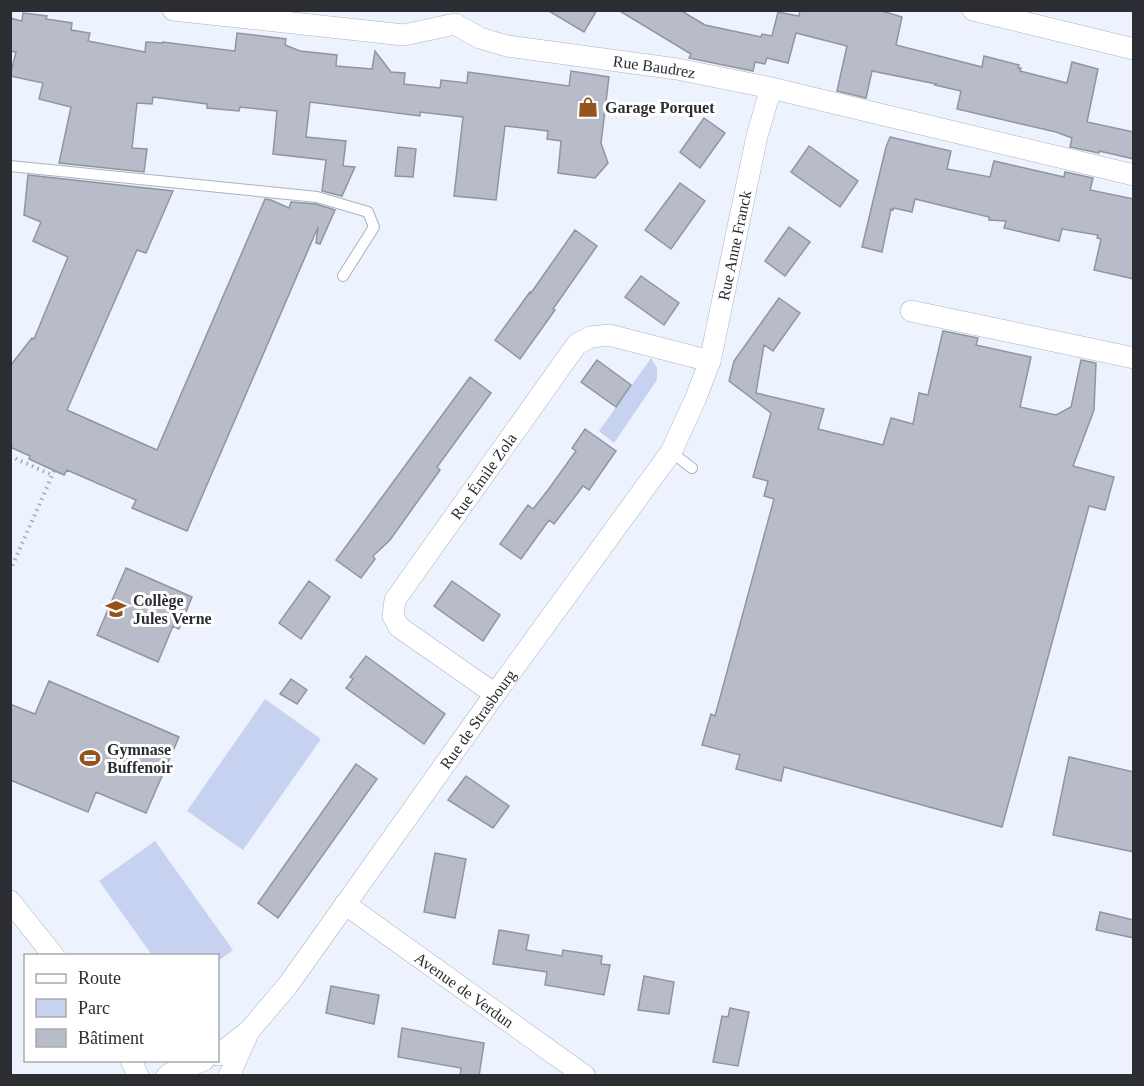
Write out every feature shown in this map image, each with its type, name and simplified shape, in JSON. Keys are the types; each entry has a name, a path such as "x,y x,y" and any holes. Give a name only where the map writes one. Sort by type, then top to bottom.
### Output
{"street":[{"name":"Rue Baudrez","path":"173,10 404,35 453,15 480,38 507,46 677,69 771,88 1134,175"},
{"path":"973,10 1134,49"},
{"name":"Rue Anne Franck","path":"695,400 710,361 758,136 771,88"},
{"path":"911,311 1134,358"},
{"name":"Rue Émile Zola","path":"495,694 399,627 393,616 395,600 577,344 591,337 609,335 710,361"},
{"name":"Rue de Strasbourg","path":"249,1031 288,984 671,452 695,400"},
{"path":"10,901 52,954"},
{"name":"Avenue de Verdun","path":"345,904 585,1076"},
{"path":"219,1053 249,1031"},
{"path":"229,1076 249,1031"},
{"path":"132,1062 138,1076"},
{"path":"166,1076 169,1072 200,1062"}],"lane":[{"path":"10,166 317,196 368,212 374,227 343,276"},
{"path":"671,452 692,468"}],"path":[{"path":"10,456 53,473 10,571"}],"green space":[{"path":"651,358 657,368 657,380 614,443 599,431"},
{"path":"265,699 321,739 243,850 187,811"},
{"path":"155,841 233,950 219,960 219,954 151,954 99,881"}],"building":[{"path":"547,10 597,10 584,32"},
{"path":"618,10 680,10 705,25 761,37 762,34 772,36 778,12 799,16 800,10 879,10 902,17 896,45 982,67 984,56 1019,65 1020,71 1067,83 1072,62 1098,69 1087,122 1134,132 1134,159 1070,147 1072,138 1056,132 957,109 961,91 936,84 872,71 866,98 837,91 847,46 796,33 788,63 767,58 765,64 755,62 753,71 689,58 691,54"},
{"path":"23,13 47,16 46,19 72,23 71,30 90,33 88,41 145,52 146,42 235,51 237,33 286,39 285,45 300,51 337,55 336,66 372,69 375,51 391,72 405,73 404,84 440,88 441,80 467,83 468,72 569,86 571,71 609,77 601,143 608,163 595,178 558,173 561,141 547,139 548,131 505,126 496,200 454,196 463,117 420,112 420,116 310,102 306,137 346,141 343,166 355,167 342,196 322,191 326,160 273,154 277,111 240,107 239,111 207,108 207,104 153,97 152,104 137,103 132,148 147,149 144,172 59,163 71,107 39,99 43,83 10,76 16,52 10,51 10,18 22,21"},
{"path":"704,118 725,133 700,168 680,152"},
{"path":"890,137 951,151 947,169 990,177 994,161 1064,177 1065,172 1093,178 1090,190 1134,199 1134,279 1094,270 1101,239 1097,238 1098,235 1062,229 1059,241 1004,228 1006,221 989,220 989,217 915,199 912,212 891,209 882,252 862,247"},
{"path":"809,146 858,181 840,207 791,172"},
{"path":"398,147 416,149 413,177 395,176"},
{"path":"28,175 173,191 146,253 137,250 67,410 157,450 265,199 289,208 291,202 316,204 335,210 320,244 316,243 318,227 187,531 132,508 136,500 67,470 64,475 29,459 30,456 10,447 10,366 32,338 34,339 68,257 33,241 41,222 24,215"},
{"path":"680,183 705,201 671,249 645,230"},
{"path":"789,227 810,242 785,276 765,261"},
{"path":"575,230 597,246 520,359 495,340"},
{"path":"641,276 679,303 664,325 625,297"},
{"path":"779,298 800,313 773,351 764,345 756,393 824,409 818,429 883,445 891,418 913,424 919,393 928,395 943,331 978,338 976,345 1031,357 1020,407 1056,415 1071,407 1081,360 1096,363 1094,410 1073,466 1114,477 1105,510 1089,506 1002,827 784,767 781,781 736,769 740,755 702,745 711,714 715,716 774,499 764,496 768,481 753,477 771,413 729,381 734,361"},
{"path":"597,360 631,385 616,407 581,382"},
{"path":"470,377 491,393 437,467 440,470 390,540 373,556 375,559 361,578 336,560"},
{"path":"585,429 616,451 589,490 583,486 554,524 549,520 521,559 500,544 528,505 533,509 548,490 576,451 572,448"},
{"path":"126,568 192,597 179,629 173,626 158,662 97,635"},
{"path":"309,581 330,597 301,639 279,623"},
{"path":"452,581 500,615 483,641 434,606"},
{"path":"366,656 445,714 424,744 346,688 353,679 350,677"},
{"path":"291,679 307,690 297,704 280,694"},
{"name":"Gymnase Buffenoir","path":"49,681 179,737 146,813 96,792 88,812 10,780 10,704 35,714"},
{"path":"1069,757 1134,772 1134,852 1053,835"},
{"path":"356,764 377,779 278,918 258,903"},
{"path":"466,776 509,806 493,828 448,800"},
{"path":"435,853 466,859 455,918 424,912"},
{"path":"1100,912 1134,920 1134,938 1096,930"},
{"path":"499,930 529,935 526,950 562,956 563,950 602,956 601,964 610,965 604,995 545,985 547,972 493,964"},
{"path":"644,976 674,982 669,1014 638,1010"},
{"path":"331,986 379,995 374,1024 326,1013"},
{"path":"730,1008 749,1012 738,1066 713,1062 722,1016 728,1017"},
{"path":"402,1028 484,1043 479,1076 460,1076 461,1068 398,1057"}],"place":[{"name":"Garage Porquet","path":"588,107"},
{"name":"Collège Jules Verne","path":"116,609"},
{"name":"Gymnase Buffenoir","path":"90,758"}]}
